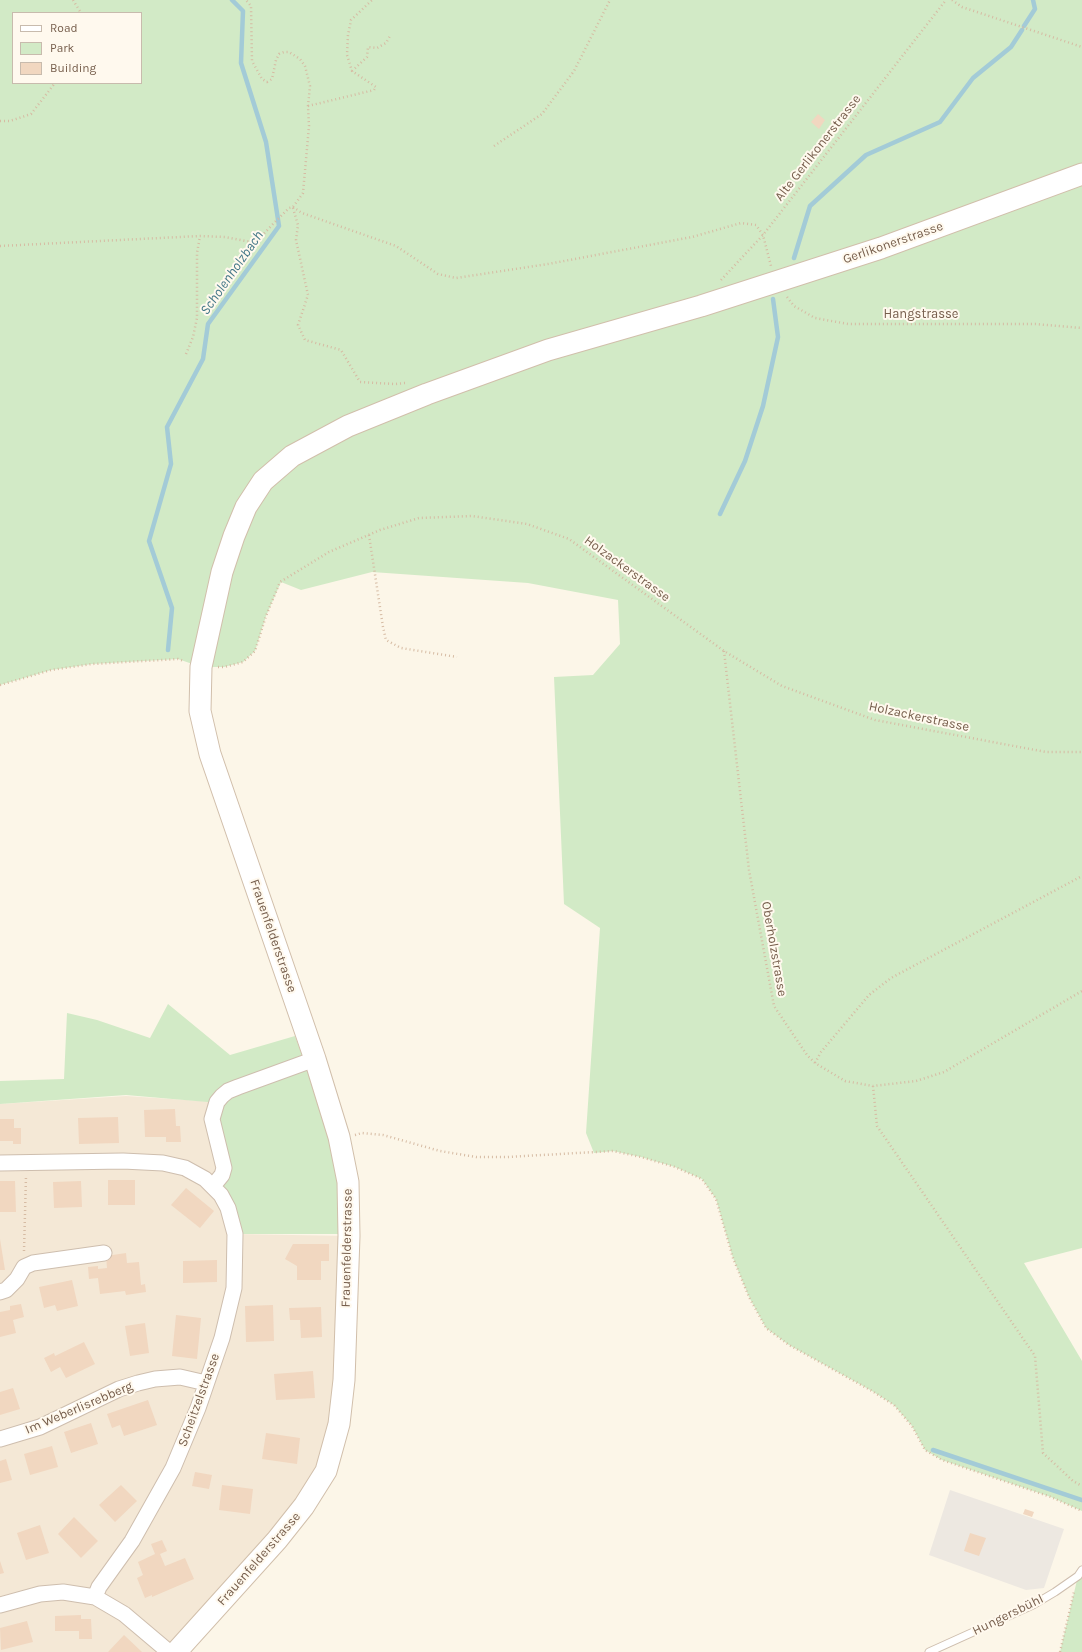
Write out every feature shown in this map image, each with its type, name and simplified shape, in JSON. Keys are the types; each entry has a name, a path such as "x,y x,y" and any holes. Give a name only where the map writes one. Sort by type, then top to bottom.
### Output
{"street":[{"name":"Gerlikonerstrasse","path":"701,306 881,248 1082,174"},
{"name":"Frauenfelderstrasse","path":"176,1652 277,1540 304,1506 326,1470 339,1424 344,1380 349,1236 348,1182 339,1138 315,1059 210,754 200,711 201,667 222,572 234,536 246,507 263,482 292,456 318,440 348,426 442,388 548,350 701,306"},
{"path":"213,1186 222,1175 224,1168 212,1119 217,1102 228,1091 315,1059"},
{"name":"Scheitzelstrasse","path":"0,1163 163,1163 185,1168 205,1179 221,1195 228,1208 235,1234 234,1288 222,1338 198,1408 173,1468 132,1541 99,1587 95,1597"},
{"path":"0,1292 6,1290 17,1279 24,1267 33,1263 104,1253"},
{"name":"Im Weberlisrebberg","path":"0,1438 40,1427 119,1389 138,1383 155,1379 180,1378 206,1383"},
{"path":"0,1605 40,1594 63,1592 95,1597 124,1614 169,1652"}],"lane":[{"name":"Hungersbühl","path":"929,1652 1033,1605 1055,1592 1080,1573"}],"path":[{"path":"73,0 80,12"},
{"path":"0,246 200,236 225,237 251,242 258,240 289,208 293,207 303,193 309,126 308,106 310,86 305,66 300,59 293,54 284,52 279,54 276,60 272,79 270,81 267,82 262,79 256,71 252,61 251,6 246,0"},
{"path":"308,106 374,90 376,87 352,71 347,55 350,20 372,0"},
{"path":"494,146 542,114 574,71 610,0"},
{"name":"Alte Gerlikonerstrasse","path":"701,306 763,235 946,0"},
{"path":"952,0 962,7 1082,47"},
{"path":"352,71 367,57 368,47 377,48 386,43 390,36"},
{"path":"0,121 10,120 31,114 54,84"},
{"path":"293,207 302,213 396,246 438,274 456,278 548,264 692,237 741,223 756,225 763,235 776,282"},
{"path":"293,207 298,225 296,240 308,295 298,325 305,340 341,350 360,382 395,384"},
{"path":"186,354 193,338 197,318 197,253 200,236"},
{"name":"Hangstrasse","path":"776,282 794,306 815,318 848,324 1036,324 1082,328"},
{"name":"Holzackerstrasse","path":"0,685 51,670 92,664 178,659 201,667 224,667 243,662 255,651 266,616 280,582 328,552 369,535 419,518 472,516 527,524 569,539 724,651 782,686 875,720 1046,752 1082,752"},
{"path":"369,535 382,627 386,640 401,648 457,657"},
{"name":"Oberholzstrasse","path":"724,651 749,870 774,1006 807,1055 815,1063 845,1081 873,1086 916,1081 944,1072 1082,992"},
{"path":"815,1063 821,1052 869,995 891,978 1082,876"},
{"path":"873,1086 877,1126 1036,1356 1043,1453 1073,1481 1082,1486"},
{"path":"339,1138 362,1133 383,1135 440,1151 476,1157 507,1157 613,1151 675,1167 702,1179 716,1199 733,1258 749,1298 766,1328 789,1345 872,1390 894,1405 912,1426 925,1450 942,1460 1051,1497 1082,1510"},
{"path":"24,1267 26,1162"},
{"path":"1060,1652 1080,1573"}],"shaded area":[{"path":"126,1096 217,1102 224,1168 213,1186 235,1234 349,1236 326,1471 176,1652 0,1652 0,1104"},
{"path":"950,1490 1064,1529 1044,1588 1026,1590 929,1555"}],"green space":[{"path":"0,0 1082,0 1082,1248 1024,1263 1082,1361 1082,1511 1051,1497 942,1460 925,1450 912,1426 894,1405 872,1391 789,1345 766,1328 749,1297 733,1258 716,1199 702,1179 675,1167 641,1157 613,1151 594,1153 586,1133 600,928 564,904 554,677 593,675 620,644 618,600 528,583 372,572 301,590 281,582 266,616 255,651 243,662 224,667 201,667 178,659 92,664 51,670 0,685"},
{"path":"168,1004 230,1055 295,1036 321,1106 339,1182 339,1234 242,1234 235,1207 223,1185 215,1121 219,1103 126,1095 0,1104 0,1081 64,1079 67,1013 97,1020 150,1038"},
{"path":"1078,1576 1082,1576 1082,1652 1060,1652"}],"building":[{"path":"818,114 825,120 819,129 811,122"},
{"path":"175,1109 176,1126 180,1126 181,1142 166,1142 166,1137 145,1137 144,1110"},
{"path":"118,1117 119,1143 79,1144 78,1118"},
{"path":"0,1119 14,1119 14,1128 21,1128 21,1144 13,1144 13,1141 0,1141"},
{"path":"108,1180 135,1180 135,1205 108,1205"},
{"path":"0,1181 15,1181 16,1212 0,1212"},
{"path":"81,1181 82,1207 54,1208 53,1182"},
{"path":"186,1188 214,1211 200,1228 171,1205"},
{"path":"0,1239 5,1270 0,1270"},
{"path":"293,1244 329,1244 329,1261 321,1261 321,1280 297,1280 297,1266 285,1259"},
{"path":"126,1253 127,1263 139,1262 141,1285 145,1284 146,1292 126,1295 125,1291 100,1294 98,1278 89,1279 88,1267 98,1266 98,1269 107,1268 106,1256"},
{"path":"217,1260 217,1282 183,1283 183,1261"},
{"path":"72,1280 78,1306 57,1311 55,1305 44,1308 39,1287"},
{"path":"21,1304 24,1317 13,1320 16,1333 0,1337 0,1312 10,1310 10,1306"},
{"path":"273,1305 274,1341 246,1342 245,1306"},
{"path":"321,1307 322,1337 301,1338 300,1320 290,1320 289,1308"},
{"path":"176,1315 201,1318 197,1359 172,1356"},
{"path":"145,1323 149,1353 130,1356 125,1326"},
{"path":"84,1342 95,1364 66,1378 60,1367 51,1372 44,1358 54,1353 55,1356"},
{"path":"313,1371 315,1398 276,1400 274,1374"},
{"path":"13,1388 20,1409 0,1415 0,1392"},
{"path":"148,1400 157,1425 124,1436 120,1425 112,1428 107,1414"},
{"path":"91,1423 98,1444 71,1453 64,1432"},
{"path":"266,1433 300,1438 297,1464 262,1459"},
{"path":"52,1446 58,1467 30,1475 24,1454"},
{"path":"6,1459 12,1480 0,1483 0,1461"},
{"path":"195,1472 212,1475 209,1489 192,1486"},
{"path":"121,1485 137,1501 115,1522 99,1505"},
{"path":"222,1485 253,1489 250,1514 219,1510"},
{"path":"1025,1509 1034,1512 1032,1517 1023,1514"},
{"path":"74,1517 98,1541 81,1558 58,1534"},
{"path":"40,1525 49,1553 26,1560 17,1533"},
{"path":"970,1533 986,1538 979,1556 964,1551"},
{"path":"162,1540 167,1551 160,1554 165,1566 185,1558 194,1579 152,1597 152,1595 145,1598 137,1578 143,1575 138,1562 155,1554 151,1544"},
{"path":"0,1561 4,1573 0,1574"},
{"path":"81,1615 81,1619 91,1619 92,1639 79,1639 79,1631 55,1631 55,1616"},
{"path":"27,1621 33,1642 1,1650 0,1628"},
{"path":"124,1635 142,1652 108,1652"}],"waterway":[{"name":"Scholenholzbach","path":"168,650 172,608 149,541 171,464 167,427 203,359 208,324 279,226 266,142 241,63 243,11 232,0"},
{"path":"1024,26 1035,9 1033,0"},
{"path":"794,258 810,206 866,155 940,122 973,78 1011,47 1022,30"},
{"path":"720,514 745,461 763,406 778,337 773,299"},
{"path":"933,1450 1082,1500"}]}
